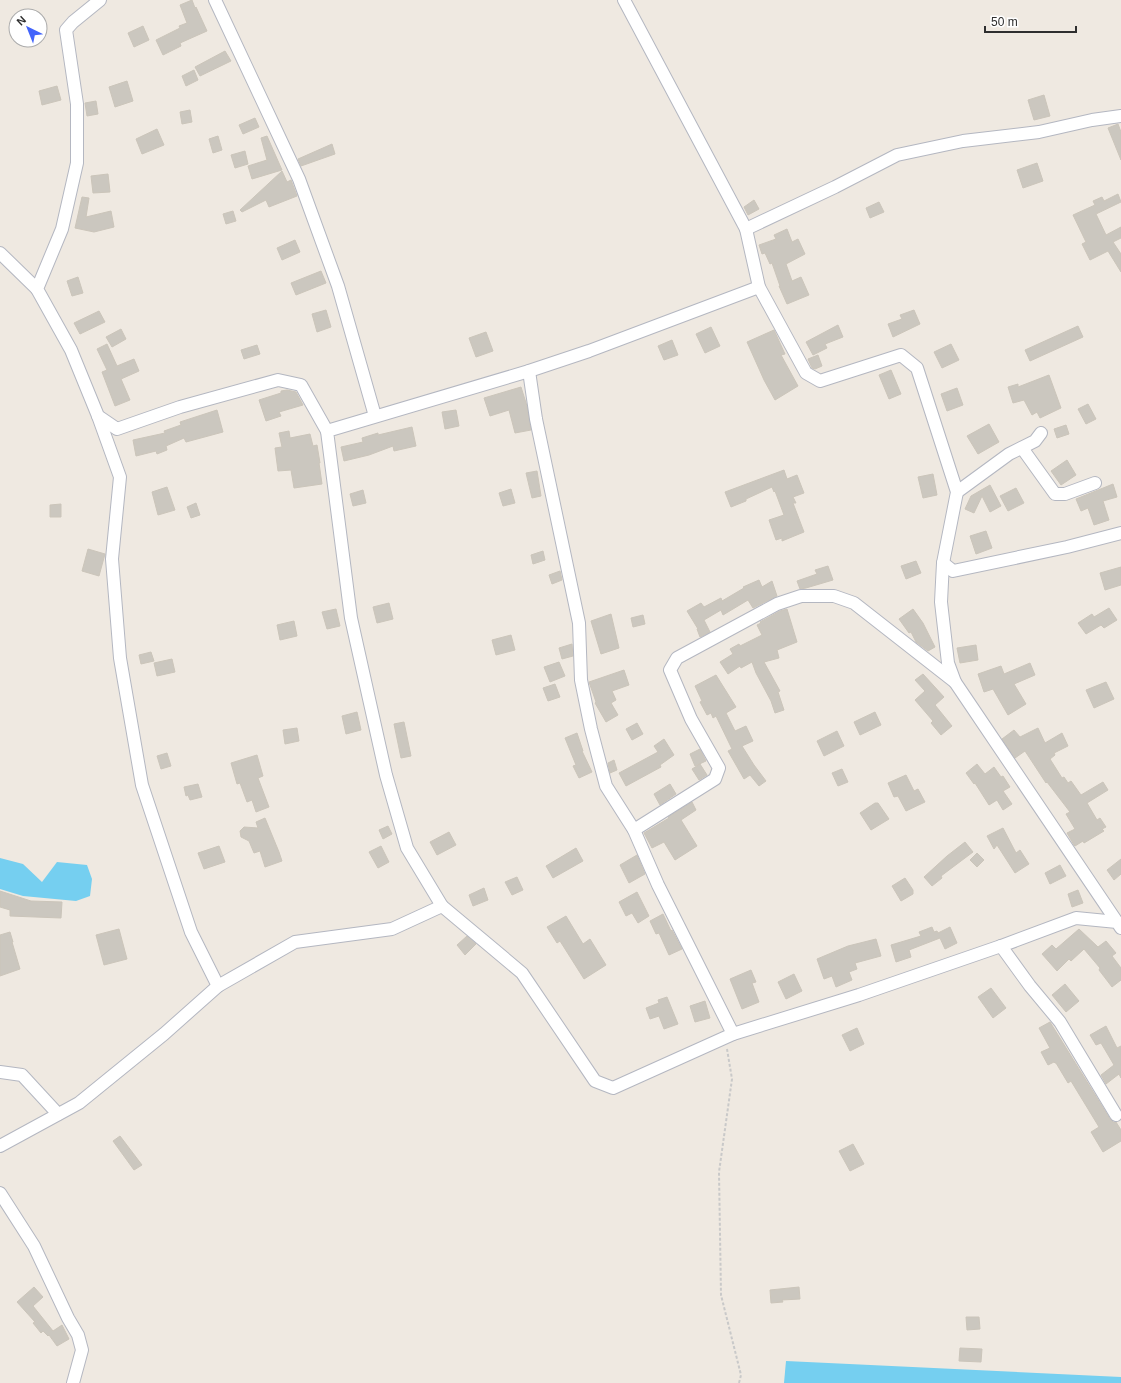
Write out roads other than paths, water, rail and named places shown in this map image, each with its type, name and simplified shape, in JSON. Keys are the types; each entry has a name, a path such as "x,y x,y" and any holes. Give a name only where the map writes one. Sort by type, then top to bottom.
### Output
{"street":[{"path":"37,289 62,229 77,163 77,104 66,30 73,22 100,0"},
{"path":"215,0 299,179 338,286 375,416"},
{"path":"624,0 746,229 759,287 806,373 820,381 901,355 917,368 957,492 942,563 942,602 948,663 955,682 1119,925"},
{"path":"746,229 835,187 897,155 963,141 1039,132 1092,120 1121,116"},
{"path":"0,254 37,289 71,350 98,416 120,477 112,559 120,658 142,785 192,932 218,986"},
{"path":"327,431 529,371 589,351 759,287"},
{"path":"529,371 536,419 579,624 581,680 591,730 606,786 634,830 658,885 729,1036"},
{"path":"98,416 116,429 180,407 278,380 301,385 327,431 351,618 386,775 407,848 442,906 522,973 595,1081 613,1088 729,1036 859,995 1001,946 1076,918 1119,925"},
{"path":"957,492 1009,454 1035,441 1041,433"},
{"path":"1022,448 1055,494 1065,494 1095,483"},
{"path":"942,563 953,571 1121,533"},
{"path":"634,830 715,779 719,768 692,719 670,670 677,658 777,604 801,596 834,596 854,602 955,682"},
{"path":"0,1146 79,1103 164,1034 218,986 295,942 392,928 442,906"},
{"path":"1001,946 1030,986 1060,1022 1116,1115"},
{"path":"0,1072 22,1075 58,1114"},
{"path":"0,1193 34,1246 68,1318 78,1335 82,1350 73,1383"}],"water":[{"path":"0,858 23,864 42,882 57,862 87,865 92,879 90,896 76,901 23,896 0,889"},
{"path":"786,1361 1121,1377 1121,1383 784,1383"}]}
